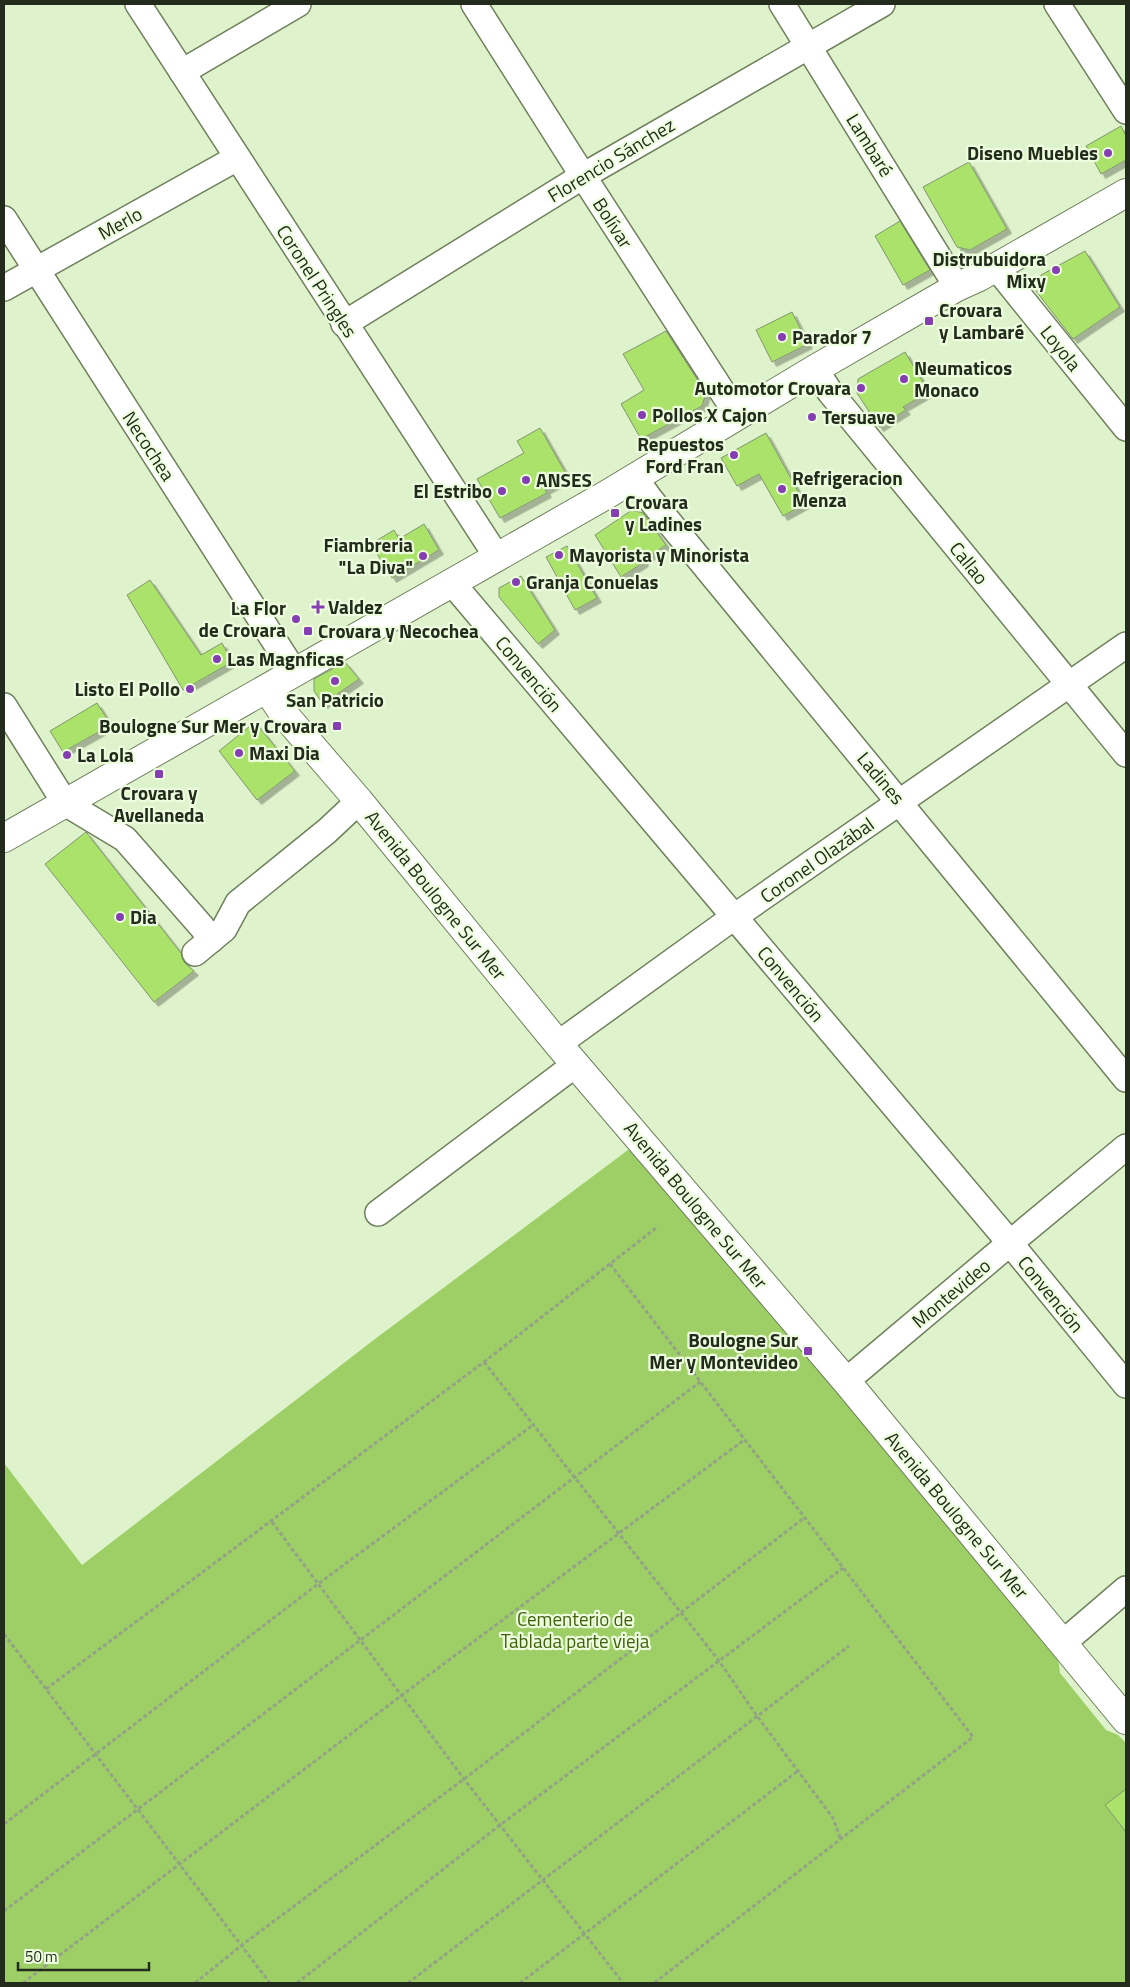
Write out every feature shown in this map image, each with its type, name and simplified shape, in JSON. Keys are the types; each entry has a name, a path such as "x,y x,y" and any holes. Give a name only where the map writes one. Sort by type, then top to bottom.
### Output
{"main road":[{"path":"4,838 453,584 635,478 815,369 1126,193"},
{"name":"Avenida Boulogne Sur Mer","path":"267,689 283,713 359,801 558,1044 846,1381 1126,1720"}],"street":[{"name":"Coronel Pringles","path":"138,4 497,557"},
{"path":"182,72 298,4"},
{"name":"Bolívar","path":"474,4 582,176 738,416"},
{"name":"Lambaré","path":"782,4 957,287"},
{"name":"Florencio Sánchez","path":"344,324 582,176 882,4"},
{"path":"1057,4 1126,111"},
{"name":"Merlo","path":"4,288 237,158"},
{"name":"Necochea","path":"4,219 295,672"},
{"name":"Loyola","path":"996,267 1126,428"},
{"name":"Callao","path":"815,369 830,392 1126,754"},
{"name":"Ladines","path":"635,478 650,499 1126,1079"},
{"name":"Convención","path":"453,584 1010,1243 1126,1385"},
{"name":"Coronel Olazábal","path":"558,1044 734,917 901,803 1126,644"},
{"path":"4,706 65,803 125,839 202,927 203,947 224,929 238,902 327,831 359,801"},
{"path":"378,1213 576,1064"},
{"name":"Montevideo","path":"846,1381 1126,1148"},
{"path":"1063,1643 1126,1589"}],"path":[{"path":"46,1689 484,1362 656,1228"},
{"path":"610,1264 973,1737 654,1983"},
{"path":"484,1362 719,1661 757,1716 833,1818 841,1840"},
{"path":"4,1911 700,1382"},
{"path":"4,1824 318,1584 533,1425"},
{"path":"23,1983 402,1695 744,1440"},
{"path":"195,1983 242,1945 464,1779 804,1518"},
{"path":"272,1522 464,1779 623,1983"},
{"path":"296,1983 500,1825 843,1568"},
{"path":"4,1634 270,1983"},
{"path":"408,1983 849,1646"},
{"path":"520,1983 798,1771"}],"green space":[{"name":"Cementerio de Tablada parte vieja","path":"632,1147 1058,1658 1060,1673 1106,1730 1118,1735 1126,1743 1126,1983 4,1983 4,1463 82,1565 375,1339"}],"building":[{"name":"Diseno Muebles","path":"1121,126 1126,136 1126,160 1101,174 1086,146"},
{"path":"969,162 1007,229 970,250 957,247 923,187"},
{"path":"900,221 930,270 903,285 875,236"},
{"path":"1085,251 1120,307 1073,339 1036,291 1041,275"},
{"name":"Parador 7","path":"792,312 808,344 772,362 756,330"},
{"path":"666,331 706,393 702,406 641,439 621,404 644,390 623,354"},
{"path":"905,352 929,392 903,407 906,410 879,427 857,393 858,379"},
{"path":"540,428 568,477 545,490 547,493 500,518 477,479 524,453 517,441"},
{"name":"Refrigeracion Menza","path":"766,433 805,504 783,516 759,474 737,486 721,458"},
{"path":"632,510 643,513 666,545 621,577 595,535"},
{"path":"424,524 439,550 392,578 371,544 394,530 399,539"},
{"path":"567,546 597,598 575,610 546,557"},
{"path":"521,576 555,630 538,644 499,597 499,588"},
{"path":"150,580 201,655 222,643 232,662 183,690 127,595"},
{"name":"San Patricio","path":"345,662 359,679 323,704 314,691 314,679"},
{"path":"97,703 111,725 63,752 50,731"},
{"path":"255,722 295,771 257,800 219,751"},
{"name":"Dia","path":"86,832 181,953 184,962 194,971 154,1002 45,864"},
{"path":"1126,1789 1126,1832 1105,1805"}],"place":[{"name":"Diseno Muebles","path":"1108,153"},
{"name":"Distrubuidora Mixy","path":"1056,270"},
{"name":"Crovara y Lambaré","path":"929,321"},
{"name":"Parador 7","path":"782,337"},
{"name":"Neumaticos Monaco","path":"904,379"},
{"name":"Automotor Crovara","path":"861,388"},
{"name":"Pollos X Cajon","path":"642,415"},
{"name":"Tersuave","path":"812,417"},
{"name":"Repuestos Ford Fran","path":"734,455"},
{"name":"ANSES","path":"526,480"},
{"name":"Refrigeracion Menza","path":"782,489"},
{"name":"El Estribo","path":"502,491"},
{"name":"Crovara y Ladines","path":"615,513"},
{"name":"Mayorista y Minorista","path":"559,555"},
{"name":"Fiambreria \"La Diva\"","path":"423,556"},
{"name":"Granja Conuelas","path":"516,582"},
{"name":"Valdez","path":"318,607"},
{"name":"La Flor de Crovara","path":"296,619"},
{"name":"Crovara y Necochea","path":"308,631"},
{"name":"Las Magnficas","path":"217,659"},
{"name":"San Patricio","path":"335,681"},
{"name":"Listo El Pollo","path":"190,689"},
{"name":"Boulogne Sur Mer y Crovara","path":"337,726"},
{"name":"Maxi Dia","path":"239,753"},
{"name":"La Lola","path":"67,755"},
{"name":"Crovara y Avellaneda","path":"159,774"},
{"name":"Dia","path":"120,917"},
{"name":"Boulogne Sur Mer y Montevideo","path":"808,1351"}]}
